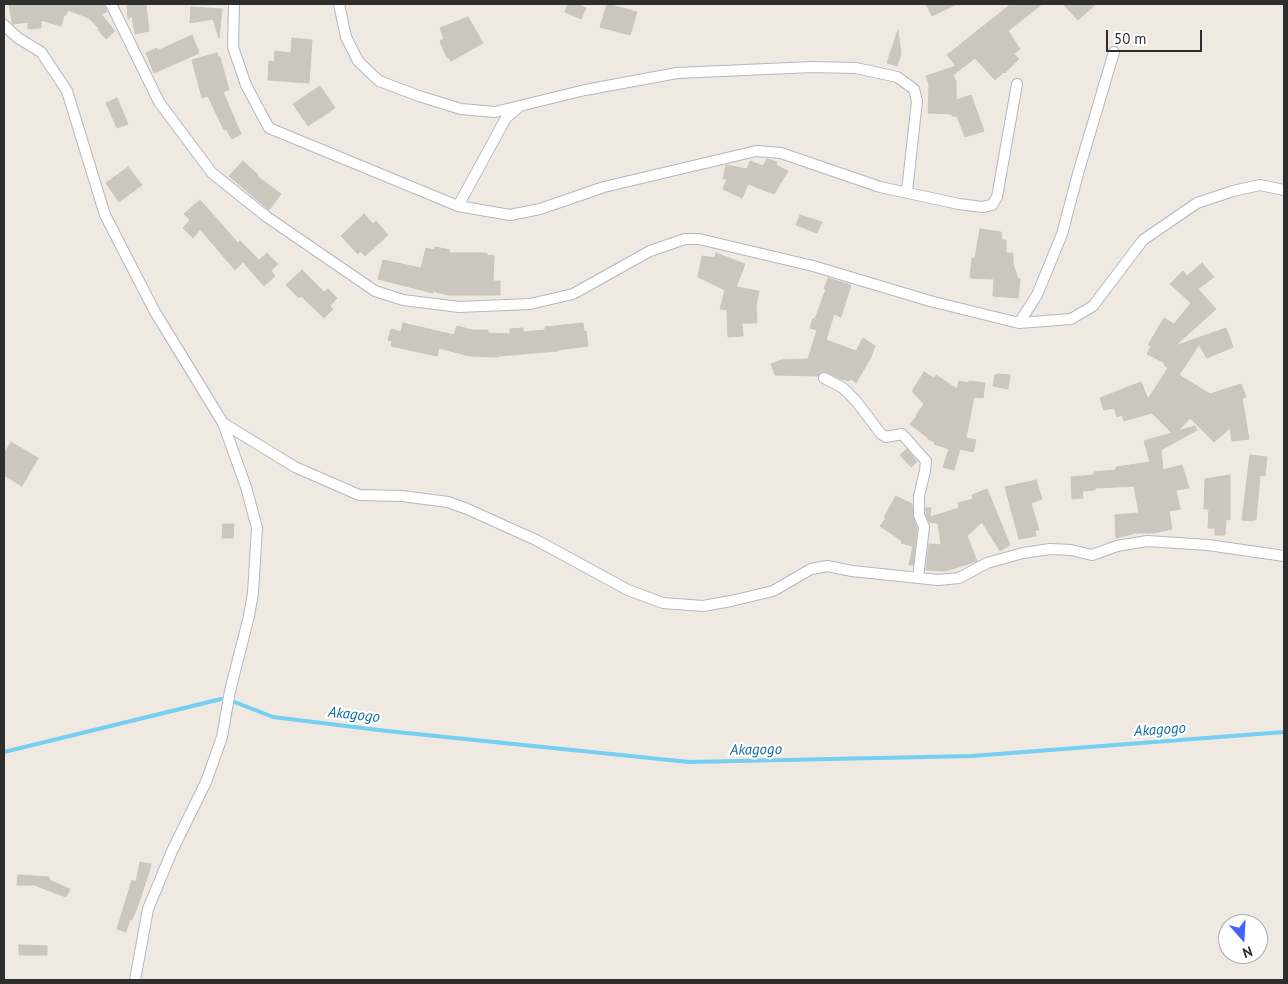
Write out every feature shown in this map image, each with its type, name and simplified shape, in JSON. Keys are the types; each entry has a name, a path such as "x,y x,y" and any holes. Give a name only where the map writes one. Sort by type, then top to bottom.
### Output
{"street":[{"path":"112,4 159,102 212,173 267,217 375,291 403,300 459,307 530,304 573,294 650,251 685,239 699,239 813,266 930,301 1019,323 1071,320 1093,306 1143,240 1197,203 1233,191 1260,185 1284,190"},
{"path":"234,4 233,47 246,85 269,128 458,206 510,216 540,209 604,187 756,151 781,153 880,187 907,191 967,205 982,207 992,205 997,197 1017,84"},
{"path":"339,4 346,37 358,61 379,81 461,109 495,112 585,90 677,72 812,67 856,68 897,77 914,89 917,101 907,191"},
{"path":"4,25 18,38 40,52 67,91 105,215 155,312 223,424 246,487 257,528 253,593 219,748 206,782 172,851 148,909 135,980"},
{"path":"1019,323 1037,295 1062,234 1114,52"},
{"path":"458,206 506,118 520,106"},
{"path":"495,112 506,118"},
{"path":"824,378 843,388 856,401 881,434 886,437 902,434 926,461 919,496 919,515 924,527 918,578"},
{"path":"223,424 295,467 359,494 402,496 448,502 465,508 536,540 628,590 663,602 702,606 731,601 773,591 811,569 827,566 852,571 938,580 959,578 987,564 1023,553 1050,549 1092,554 1117,546 1147,541 1208,545 1284,556"}],"building":[{"path":"9,4 104,4 107,12 101,14 115,31 106,39 89,18 68,10 66,15 64,15 61,26 41,20 41,28 28,29 28,22 12,23"},
{"path":"127,4 146,4 149,31 135,34 132,16 128,19"},
{"path":"568,4 577,4 586,8 581,19 565,12"},
{"path":"607,4 637,12 630,35 600,27"},
{"path":"926,4 957,4 932,16"},
{"path":"1011,4 1042,4 1008,31 1020,49 1014,54 1019,59 995,80 975,58 953,75 956,81 956,100 971,95 984,131 965,137 957,116 928,113 929,84 926,76 956,66 947,55"},
{"path":"1063,4 1096,4 1078,20"},
{"path":"191,7 222,9 219,38 213,19 190,23"},
{"path":"468,17 483,43 451,61 447,58 440,41 444,39 440,28"},
{"path":"898,30 901,54 897,66 887,63"},
{"path":"192,35 199,53 154,73 146,53 157,48 157,51"},
{"path":"292,38 312,40 309,83 268,80 269,61 274,62 275,51 291,53"},
{"path":"217,53 218,57 220,57 229,90 223,92 241,134 232,139 226,129 224,130 208,96 202,98 192,60"},
{"path":"320,86 335,108 308,126 293,104"},
{"path":"117,98 128,124 117,128 106,103"},
{"path":"767,159 777,162 776,165 788,171 774,194 748,184 742,198 723,189 727,179 723,179 726,165 747,169 750,161 763,166"},
{"path":"243,161 257,176 281,194 269,210 229,176"},
{"path":"128,167 142,185 119,202 106,183"},
{"path":"200,200 238,243 240,241 259,260 267,253 278,264 271,271 275,276 264,286 243,262 235,270 200,229 193,238 183,228 190,220 184,214"},
{"path":"364,214 373,224 376,221 388,235 365,256 360,251 358,254 341,236"},
{"path":"800,215 822,222 817,233 796,225"},
{"path":"980,229 1001,232 1002,240 1006,240 1006,253 1013,253 1013,264 1018,279 1020,279 1018,298 993,296 994,279 970,278 972,258 975,258"},
{"path":"435,247 450,250 449,253 487,253 487,255 494,256 493,281 500,281 500,295 448,295 378,279 383,260 421,268 426,248 434,250"},
{"path":"716,253 745,264 736,287 759,291 756,306 757,323 742,323 743,336 728,337 727,310 720,309 725,290 698,277 702,256 715,258"},
{"path":"1202,263 1214,277 1198,289 1216,309 1175,346 1226,328 1233,347 1207,358 1199,345 1179,375 1210,394 1241,384 1246,397 1242,398 1249,439 1232,441 1230,428 1214,442 1190,418 1178,431 1195,426 1197,430 1161,450 1163,470 1182,465 1189,488 1176,490 1180,509 1169,511 1172,529 1154,533 1132,533 1116,538 1115,515 1139,513 1134,486 1097,488 1096,486 1095,490 1082,491 1083,498 1072,499 1071,477 1094,475 1094,472 1116,470 1116,467 1150,462 1144,441 1172,433 1152,413 1124,421 1122,415 1117,417 1114,408 1104,410 1100,398 1141,382 1148,399 1168,368 1164,365 1165,363 1147,354 1151,346 1148,345 1164,318 1174,324 1191,303 1170,284 1183,271 1187,276"},
{"path":"302,270 324,292 328,289 337,298 330,306 333,309 324,318 301,296 299,298 286,285"},
{"path":"828,278 851,285 841,317 834,314 826,340 856,351 863,338 875,346 871,357 856,383 851,379 849,381 841,379 824,371 820,372 818,376 775,375 771,364 782,360 808,359 817,330 810,328 826,289 824,289"},
{"path":"403,323 454,335 457,326 472,330 488,330 488,333 510,334 510,329 523,328 523,332 545,330 545,327 583,323 588,346 498,357 470,356 439,348 437,356 391,346 392,341 388,340 391,329 401,332"},
{"path":"924,372 934,378 936,375 957,389 959,381 985,383 983,398 974,397 966,438 976,440 973,452 960,449 954,470 943,467 949,449 934,444 935,442 928,439 910,424 924,404 912,391"},
{"path":"995,375 1010,375 1008,389 993,386"},
{"path":"11,442 38,458 22,486 4,475 4,454"},
{"path":"907,449 917,462 911,467 900,455"},
{"path":"1250,455 1267,457 1265,476 1260,475 1256,520 1252,521 1242,520"},
{"path":"1230,475 1230,520 1226,519 1225,535 1215,535 1215,528 1208,528 1209,509 1204,509 1205,479"},
{"path":"1036,480 1042,499 1031,503 1039,530 1035,530 1036,536 1019,539 1005,487"},
{"path":"987,489 1010,545 1000,551 982,522 967,536 977,561 946,571 926,570 929,544 941,545 938,523 929,522 926,508 931,508 930,517 959,508 958,503 973,499 972,495"},
{"path":"896,496 912,504 913,517 917,528 913,565 909,565 913,546 901,543 902,541 880,526 886,518 884,517"},
{"path":"223,524 234,524 233,538 222,538"},
{"path":"140,862 151,864 138,905 132,920 130,919 126,932 117,929 132,880 136,882"},
{"path":"18,875 49,877 49,880 70,889 66,897 34,885 17,885"},
{"path":"19,945 47,946 47,955 19,955"}],"waterway":[{"name":"Akagogo","path":"4,752 221,699"},
{"name":"Akagogo","path":"232,701 273,717 387,731 689,762 972,756 1284,732"}]}
